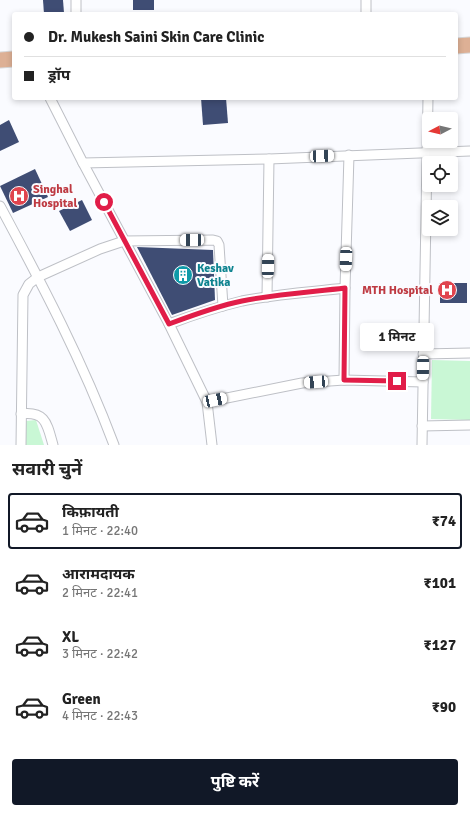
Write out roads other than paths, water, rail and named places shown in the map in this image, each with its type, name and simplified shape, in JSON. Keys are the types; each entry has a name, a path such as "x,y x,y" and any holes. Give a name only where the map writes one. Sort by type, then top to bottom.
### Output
{"main road":[{"path":"458,46 470,45"},
{"path":"458,56 470,56"},
{"path":"0,60 12,59"},
{"path":"0,69 12,69"}],"street":[{"path":"76,0 76,12"},
{"path":"366,0 366,12"},
{"path":"51,100 169,324 207,402 212,445"},
{"path":"422,445 428,100"},
{"path":"83,163 269,159 470,151"},
{"path":"344,380 349,155"},
{"path":"268,297 269,159"},
{"path":"0,206 38,277 92,388 114,445"},
{"path":"21,445 23,295 29,284 38,277 124,241 205,240 217,242 220,245 223,306"},
{"path":"169,324 223,306 268,297 345,288"},
{"path":"423,354 470,353"},
{"path":"207,402 289,385 344,380 423,382"},
{"path":"21,414 38,414 44,419 53,445"},
{"path":"422,426 470,424"}],"place":[{"name":"Singhal Hospital","path":"19,196"},
{"name":"Keshav Vatika","path":"183,275"},
{"name":"MTH Hospital","path":"447,290"}]}
